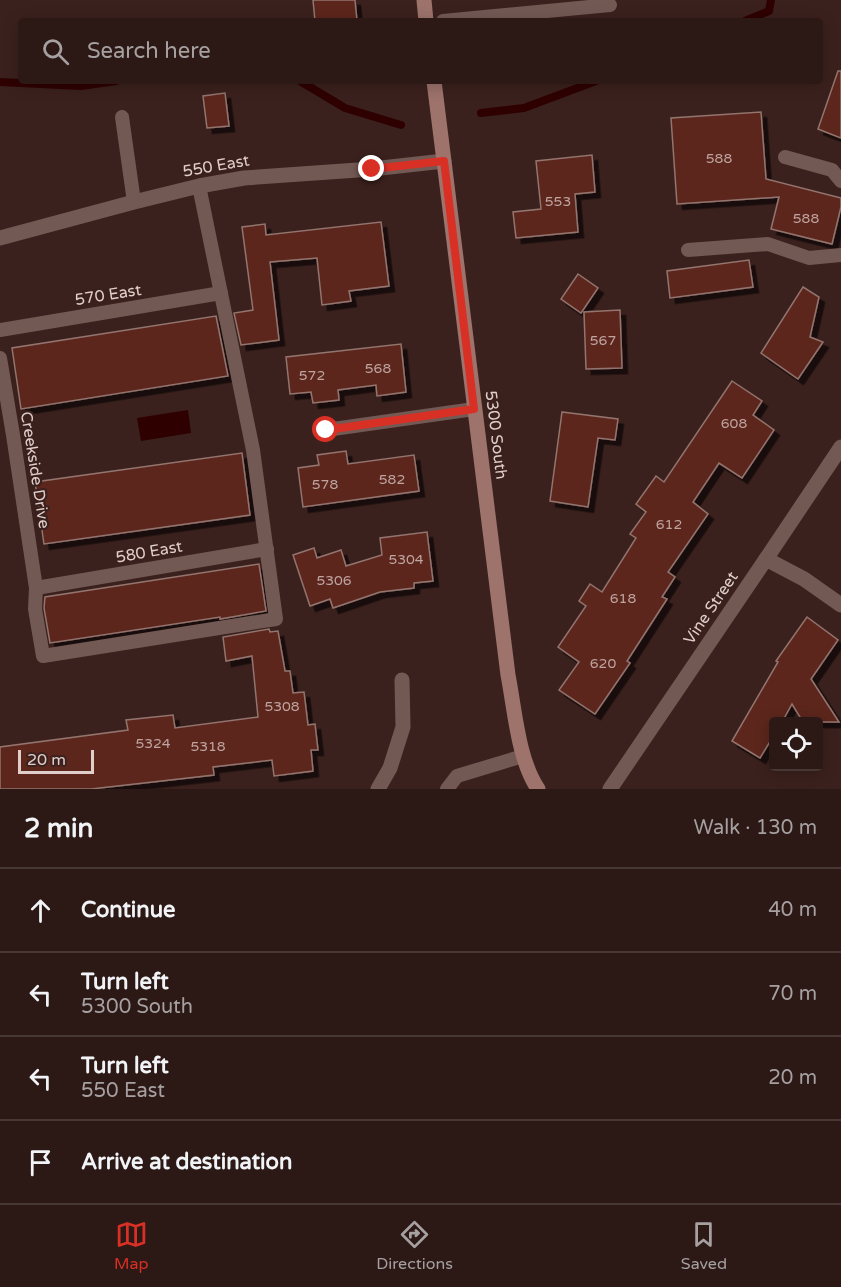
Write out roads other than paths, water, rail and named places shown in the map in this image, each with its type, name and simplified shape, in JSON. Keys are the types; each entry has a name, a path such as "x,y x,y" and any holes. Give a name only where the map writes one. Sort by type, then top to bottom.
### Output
{"main road":[{"path":"424,0 426,18"},
{"name":"5300 South","path":"434,84 508,675 523,756 538,789"}],"street":[{"name":"550 East","path":"0,238 199,186 254,177 372,169 444,161"},
{"name":"Vine Street","path":"613,788 841,447"},
{"path":"766,560 804,579 841,604"},
{"path":"378,789 390,768 403,727 402,680"}],"lane":[{"path":"474,18 610,5"},
{"path":"122,117 134,202"},
{"path":"785,157 832,170 841,181"},
{"path":"199,186 253,450 267,549"},
{"path":"688,250 768,244 809,258 841,255"},
{"name":"570 East","path":"0,330 221,293"},
{"name":"Creekside Drive","path":"0,358 36,588 35,609 43,656 276,619 267,549"},
{"path":"326,430 474,409"},
{"name":"580 East","path":"36,588 267,549"},
{"path":"447,789 457,776 523,756"}],"waterway":[{"path":"752,18 769,11 771,0"},
{"path":"0,82 18,83"},
{"path":"40,84 81,86 95,84"},
{"path":"305,84 345,108 401,125"},
{"path":"481,113 524,108 588,84"}]}
